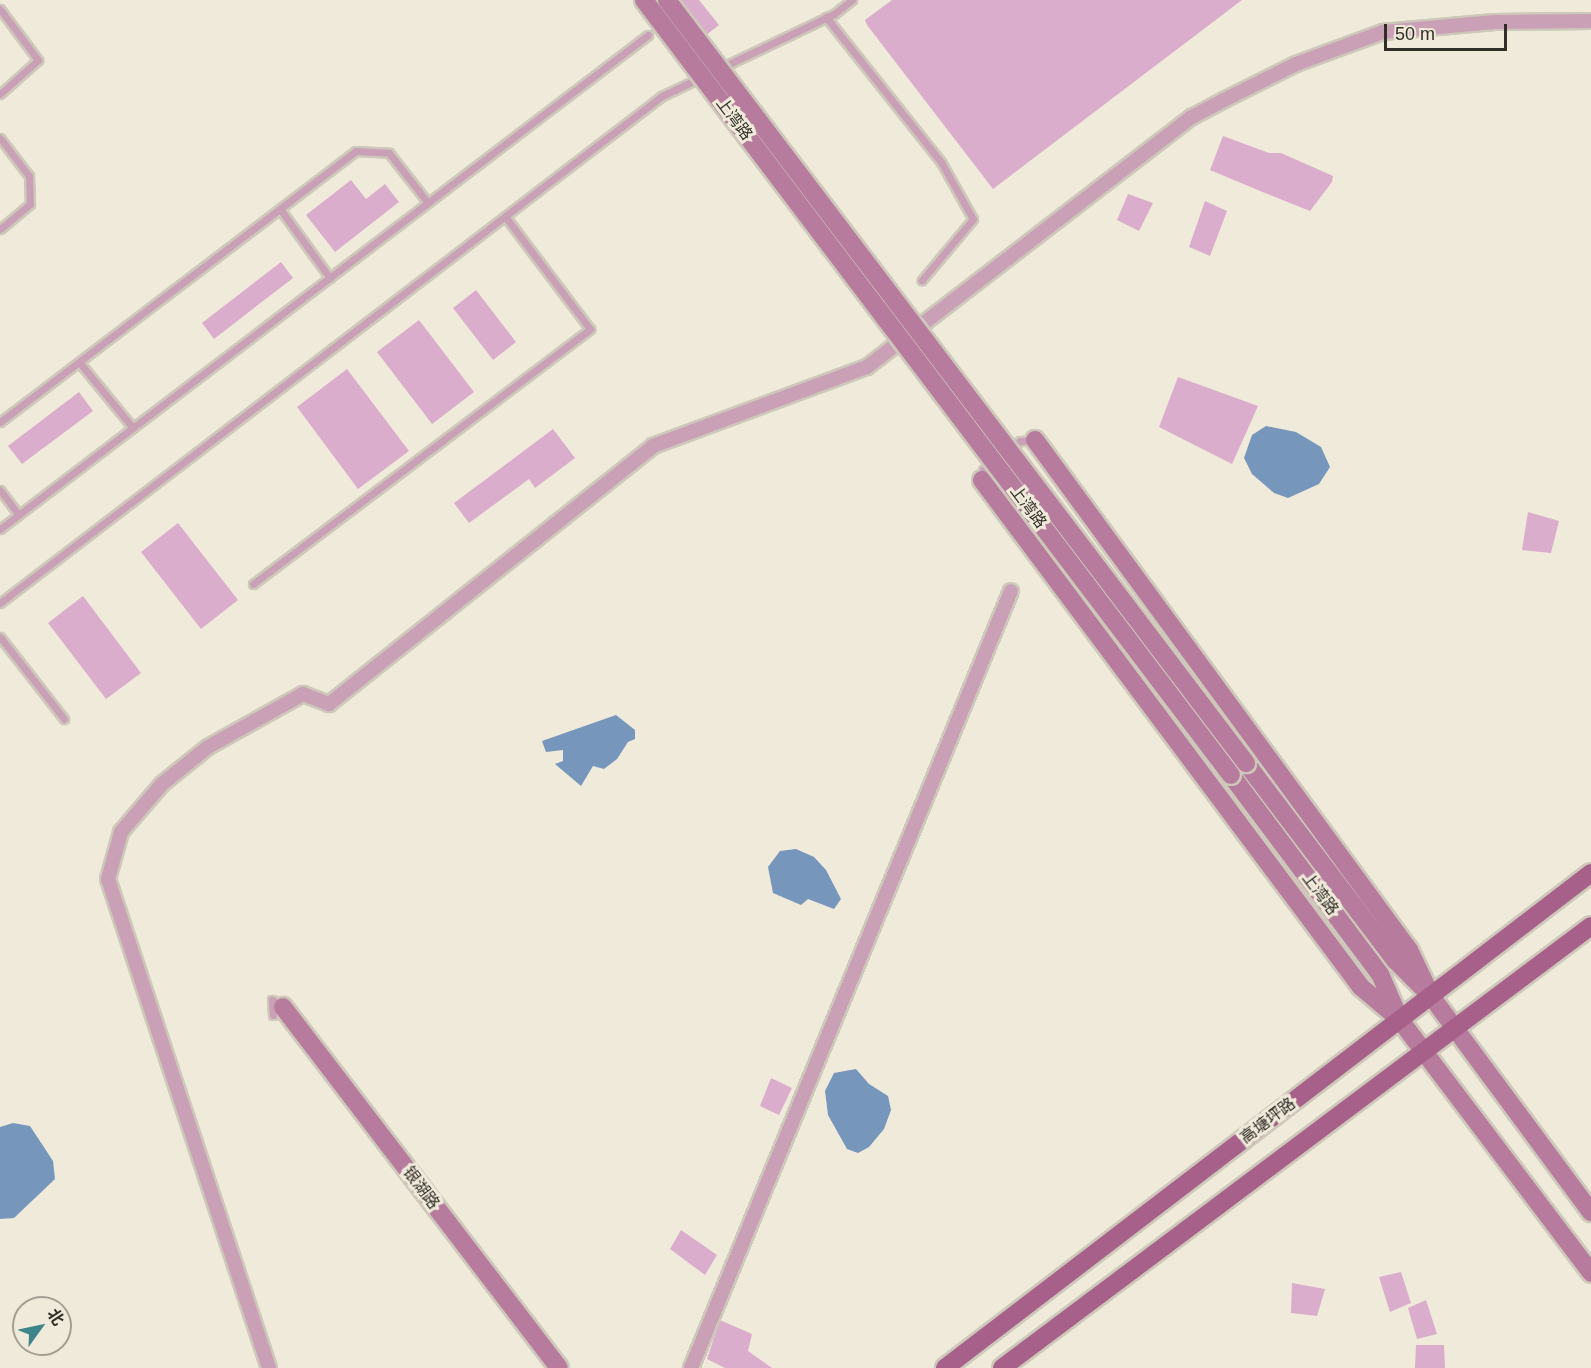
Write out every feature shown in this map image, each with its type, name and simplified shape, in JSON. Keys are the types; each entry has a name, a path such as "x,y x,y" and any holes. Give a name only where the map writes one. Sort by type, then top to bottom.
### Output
{"main road":[{"name":"上湾路","path":"644,0 1380,974 1400,1020 1591,1273"},
{"name":"上湾路","path":"667,0 1396,962 1431,996 1591,1212"},
{"name":"上湾路","path":"1035,440 1409,950 1431,996"},
{"name":"上湾路","path":"982,480 1361,987 1400,1020"},
{"name":"高塘坪路","path":"945,1368 1591,873"},
{"path":"1002,1368 1425,1054 1591,926"},
{"name":"银湖路","path":"544,1368 278,1011 559,1368"}],"street":[{"path":"269,1368 108,879 121,831 162,784 208,747 303,694 328,704 653,446 867,367 1192,117 1296,64 1383,32 1495,22 1590,21"},
{"path":"691,1368 1011,591"}],"lane":[{"path":"0,603 662,96 826,17 852,0"},
{"path":"0,9 38,60 0,94"},
{"path":"826,17 941,162 974,219 922,280"},
{"path":"0,529 648,35"},
{"path":"0,138 29,176 30,204 0,229"},
{"path":"0,422 356,151 389,153 428,203"},
{"path":"280,209 330,278"},
{"path":"253,584 590,328 505,216"},
{"path":"79,362 133,428"},
{"path":"982,480 983,470 1020,441 1035,440"},
{"path":"0,490 19,514"},
{"path":"0,637 64,719"}],"water":[{"path":"1266,426 1296,432 1321,447 1330,467 1319,484 1288,498 1274,493 1252,474 1244,458 1252,435"},
{"path":"616,715 635,730 635,739 628,742 617,759 604,769 593,766 581,786 555,764 563,761 563,750 546,752 542,741"},
{"path":"796,849 814,857 826,870 841,899 834,909 808,899 801,905 773,893 768,867 780,851"},
{"path":"856,1069 869,1084 888,1096 891,1110 884,1129 869,1147 858,1153 847,1149 828,1115 825,1091 834,1073"},
{"path":"13,1123 30,1126 53,1161 55,1179 14,1218 0,1219 0,1127"}],"building":[{"path":"656,0 699,0 719,25 678,57 669,46"},
{"path":"892,0 1242,0 993,189 867,25 865,20"},
{"path":"1223,136 1269,153 1281,153 1333,176 1332,182 1310,211 1210,170"},
{"path":"351,180 366,199 385,184 399,202 335,252 306,215"},
{"path":"1128,194 1153,203 1139,231 1117,220"},
{"path":"1205,201 1227,211 1210,256 1189,247"},
{"path":"281,262 293,278 214,339 202,323"},
{"path":"476,290 516,342 493,360 453,308"},
{"path":"419,320 474,392 432,424 377,352"},
{"path":"347,369 409,451 358,489 297,407"},
{"path":"1178,377 1258,406 1232,464 1159,427"},
{"path":"79,392 93,411 22,464 8,446"},
{"path":"553,429 575,458 535,488 529,479 469,523 454,503"},
{"path":"1528,512 1559,521 1551,553 1522,550"},
{"path":"178,523 238,600 201,629 141,552"},
{"path":"83,596 141,673 106,699 48,623"},
{"path":"771,1078 792,1088 779,1115 760,1106"},
{"path":"681,1230 717,1255 705,1275 670,1249"},
{"path":"1401,1272 1411,1303 1390,1312 1379,1277"},
{"path":"1292,1283 1325,1289 1317,1316 1291,1313"},
{"path":"1426,1300 1437,1334 1417,1339 1408,1308"},
{"path":"720,1320 752,1334 748,1351 772,1368 725,1368 707,1359"},
{"path":"1416,1345 1444,1345 1445,1368 1415,1368"}]}
